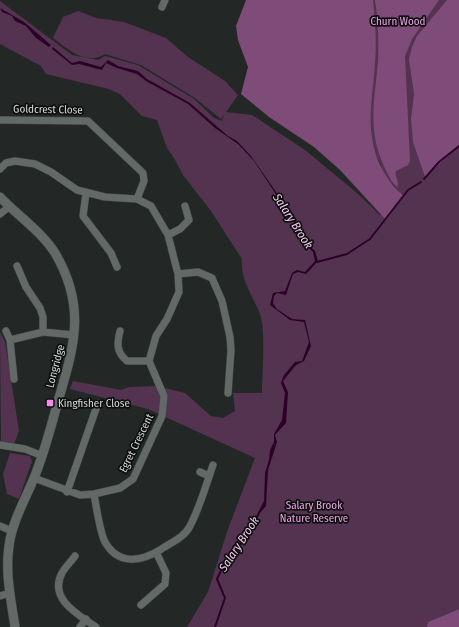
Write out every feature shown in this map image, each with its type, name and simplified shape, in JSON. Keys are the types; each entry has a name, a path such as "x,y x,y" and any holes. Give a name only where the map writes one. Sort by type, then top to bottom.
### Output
{"street":[{"name":"Goldcrest Close","path":"0,120 88,120 143,173 144,180 137,199"},
{"path":"0,168 6,163 15,160 35,164 51,172 77,190 105,197 137,199 151,206 168,235 178,274 179,292 167,319 156,336 149,361 127,361 122,357 117,348 120,331"},
{"path":"86,193 83,216 111,253 117,267"},
{"name":"Longridge","path":"0,197 30,225 55,253 69,285 73,303 73,351 42,456 12,531 8,559 10,593 15,627"},
{"path":"0,214 10,206"},
{"path":"168,235 180,229 189,220 185,206"},
{"path":"17,266 26,287 40,308 43,316 43,332"},
{"path":"178,274 198,272 212,278 222,301 231,350 228,393"},
{"path":"6,331 10,340 14,379"},
{"path":"10,340 43,332 74,335"},
{"name":"Egret Crescent","path":"34,478 67,492 80,495 94,494 120,488 133,479 162,416 164,396 149,361"},
{"path":"67,492 98,403"},
{"path":"0,445 25,449 42,456"},
{"path":"94,494 104,541 117,556 132,560 145,558 182,536 190,526 213,465"},
{"path":"200,472 209,476"},
{"path":"0,526 12,531"},
{"path":"141,605 165,584 166,573 156,552"},
{"path":"75,556 62,574 58,585 60,596 66,604 96,627"},
{"path":"0,596 10,593"},
{"path":"80,627 86,620"}],"green space":[{"path":"246,0 373,0 376,46 371,102 372,139 380,165 393,186 404,196 386,220 340,170 314,147 269,117 241,94 248,67 238,40 236,26"},
{"name":"Salary Brook Nature Reserve","path":"370,0 459,0 459,609 428,622 427,627 187,627 208,592 228,529 255,458 148,409 70,389 73,381 121,390 129,387 156,386 185,393 211,416 223,418 235,411 233,393 262,393 263,330 260,314 243,274 242,259 211,211 183,175 167,148 157,120 142,116 120,94 109,89 46,74 41,66 0,44 0,1 72,55 98,60 105,56 138,65 194,99 214,118 222,121 224,115 221,119 195,98 141,65 105,54 91,58 84,57 71,51 53,38 63,17 78,11 96,18 124,22 166,38 188,57 225,81 238,95 226,112 252,115 305,150 357,193 380,215 399,197 391,190 369,138"},
{"name":"Churn Wood","path":"375,0 439,0 412,39 405,56 410,161 408,165 396,171 398,183 397,187 383,164 375,138 373,113 378,61 378,23"},
{"path":"447,0 459,0 459,146 425,177 413,142 411,119 414,94 409,59 417,36"},
{"path":"0,332 5,342 19,431 14,444 1,442"},
{"path":"10,453 30,456 32,461 19,499 7,494 3,474"},
{"path":"459,609 459,627 427,627 428,622"}],"shaded area":[{"path":"0,8 24,22 51,45 49,47 36,38 26,26 15,21 12,16 2,12"},
{"path":"53,47 72,63 80,61 101,67 108,60 118,66 138,71 147,79 190,103 228,136 237,141 251,156 295,219 305,242 315,251 318,261 306,274 298,272 293,274 286,295 277,293 274,296 273,303 277,309 292,319 305,320 311,346 304,361 296,365 283,381 288,392 286,423 275,435 277,442 268,470 266,506 260,513 247,539 241,545 239,543 245,538 264,501 265,473 270,450 274,442 274,434 282,420 285,393 281,383 284,375 295,362 302,361 309,342 304,322 290,320 270,305 273,293 285,291 292,273 297,270 305,272 315,261 313,252 304,243 293,220 254,161 238,144 215,128 188,104 146,81 137,74 106,63 102,70 79,64 72,65 52,49"}],"waterway":[{"path":"424,179 439,162 459,146"},
{"path":"317,262 347,254 370,239 408,190 421,182"},
{"name":"Salary Brook","path":"215,627 225,598 217,579 225,562 241,543"}],"place":[{"name":"Kingfisher Close","path":"50,403"}]}
